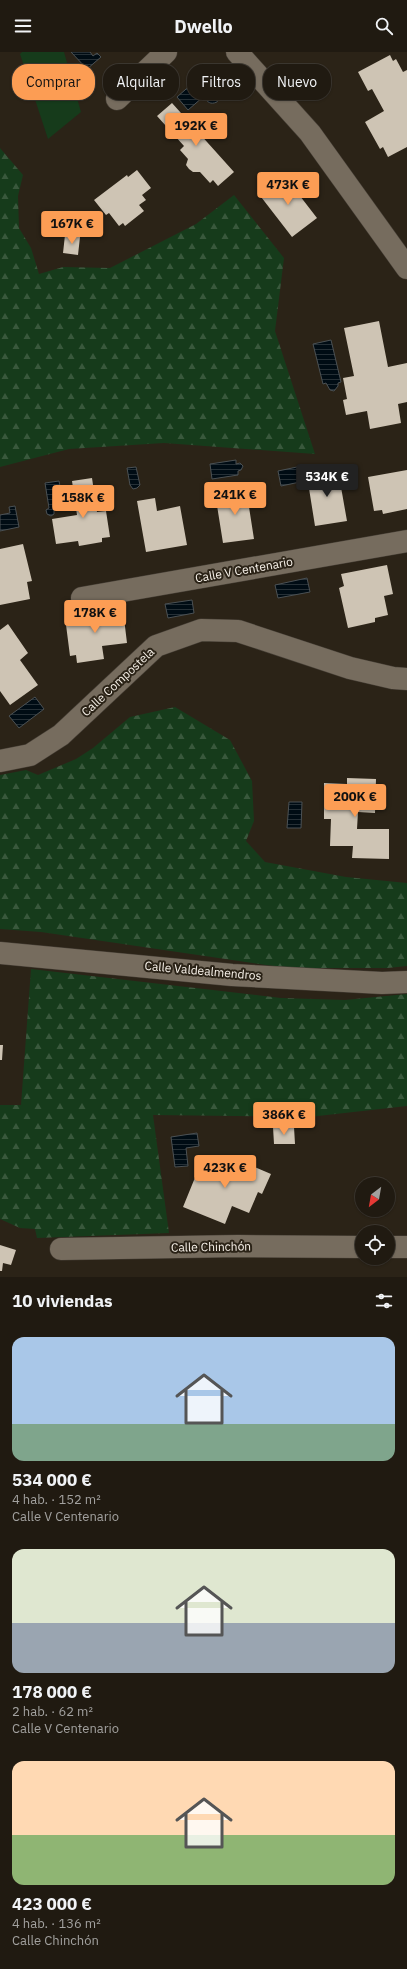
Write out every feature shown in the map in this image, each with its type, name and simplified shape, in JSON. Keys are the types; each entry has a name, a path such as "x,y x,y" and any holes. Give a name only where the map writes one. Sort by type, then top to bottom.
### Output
{"street":[{"path":"153,64 166,52"},
{"path":"237,52 310,133 407,268"},
{"name":"Calle V Centenario","path":"82,598 407,541"},
{"name":"Calle Compostela","path":"0,761 30,755 61,734 156,646 201,630 238,631 350,668 407,679"},
{"name":"Calle Valdealmendros","path":"0,953 232,975 382,983 407,982"},
{"name":"Calle Chinchón","path":"61,1249 238,1246 355,1247"},
{"path":"395,1247 407,1248"}],"green space":[{"path":"22,52 64,52 67,64 23,64 20,54"},
{"path":"35,100 78,100 81,112 48,139"},
{"path":"0,148 23,175 18,196 19,228 31,248 39,274 63,267 110,268 196,224 234,195 284,258 275,331 315,454 164,443 69,449 0,467"},
{"path":"175,707 230,740 252,781 254,821 246,841 265,862 346,877 407,883 407,966 388,968 287,968 41,932 0,929 0,775 26,770 38,775 76,759 93,748 130,717"},
{"path":"31,969 281,998 345,1000 407,994 407,1106 309,1117 153,1115 169,1233 37,1238 35,1229 20,1228 0,1219 0,1105 21,1105"}],"shaded area":[{"path":"71,52 90,52 93,56 97,53 101,57 93,64 82,64"},
{"path":"187,88 187,100 200,100 188,110 179,99 179,95"},
{"path":"206,100 218,100 217,102 213,103"},
{"path":"331,340 341,382 338,383 338,386 334,391 330,390 326,383 323,384 313,344"},
{"path":"236,460 236,464 240,463 243,466 241,470 238,471 238,475 212,479 210,464"},
{"path":"136,467 140,485 133,489 130,485 127,468"},
{"path":"297,467 300,482 281,486 278,471"},
{"path":"59,481 64,508 54,509 54,514 51,516 47,514 46,510 49,508 45,483"},
{"path":"15,506 19,527 0,531 0,515 10,513 9,507"},
{"path":"307,578 310,592 278,598 275,585"},
{"path":"192,600 194,613 168,618 165,604"},
{"path":"35,697 44,709 19,728 9,716"},
{"path":"289,802 302,802 301,828 287,828"},
{"path":"197,1133 199,1146 186,1148 188,1166 175,1167 171,1137"}],"building":[{"path":"390,55 393,61 396,59 403,72 407,70 407,147 388,157 383,147 380,149 365,122 384,111 372,89 368,91 358,72"},
{"path":"172,103 234,172 218,186 213,180 210,183 200,172 193,172 189,169 186,165 188,159 180,150 184,146 157,116"},
{"path":"137,170 151,188 142,195 146,200 139,205 144,211 125,226 123,223 119,226 109,213 106,215 94,200 127,175 128,177"},
{"path":"283,174 317,218 292,237 258,193"},
{"path":"65,235 80,237 78,255 63,253"},
{"path":"379,321 388,367 407,363 407,402 398,404 401,423 370,429 367,411 346,415 343,400 347,399 343,378 354,376 344,328"},
{"path":"338,470 347,521 315,526 307,476"},
{"path":"407,470 407,509 383,514 382,510 374,511 368,477"},
{"path":"92,478 97,512 106,511 110,537 102,538 102,542 79,546 78,541 56,544 52,519 77,515 72,481"},
{"path":"246,488 254,539 223,543 215,493"},
{"path":"155,498 157,511 180,506 187,545 146,552 137,501"},
{"path":"23,544 32,581 27,582 30,599 0,605 0,549"},
{"path":"387,565 393,594 384,596 388,615 375,618 375,622 348,628 339,588 344,586 341,574"},
{"path":"123,610 127,643 102,646 104,659 77,663 76,655 70,656 65,617"},
{"path":"8,624 28,653 20,660 38,685 10,705 0,691 0,630"},
{"path":"347,778 376,779 375,813 358,812 357,829 389,829 389,859 352,858 353,846 330,846 331,819 324,819 324,783 347,784"},
{"path":"0,1045 3,1045 2,1060 0,1060"},
{"path":"273,1127 294,1127 295,1144 274,1144"},
{"path":"203,1158 229,1169 233,1158 271,1174 262,1194 258,1192 249,1213 232,1206 225,1224 183,1207"},
{"path":"0,1245 16,1250 11,1265 3,1263 2,1271 0,1271"}]}
